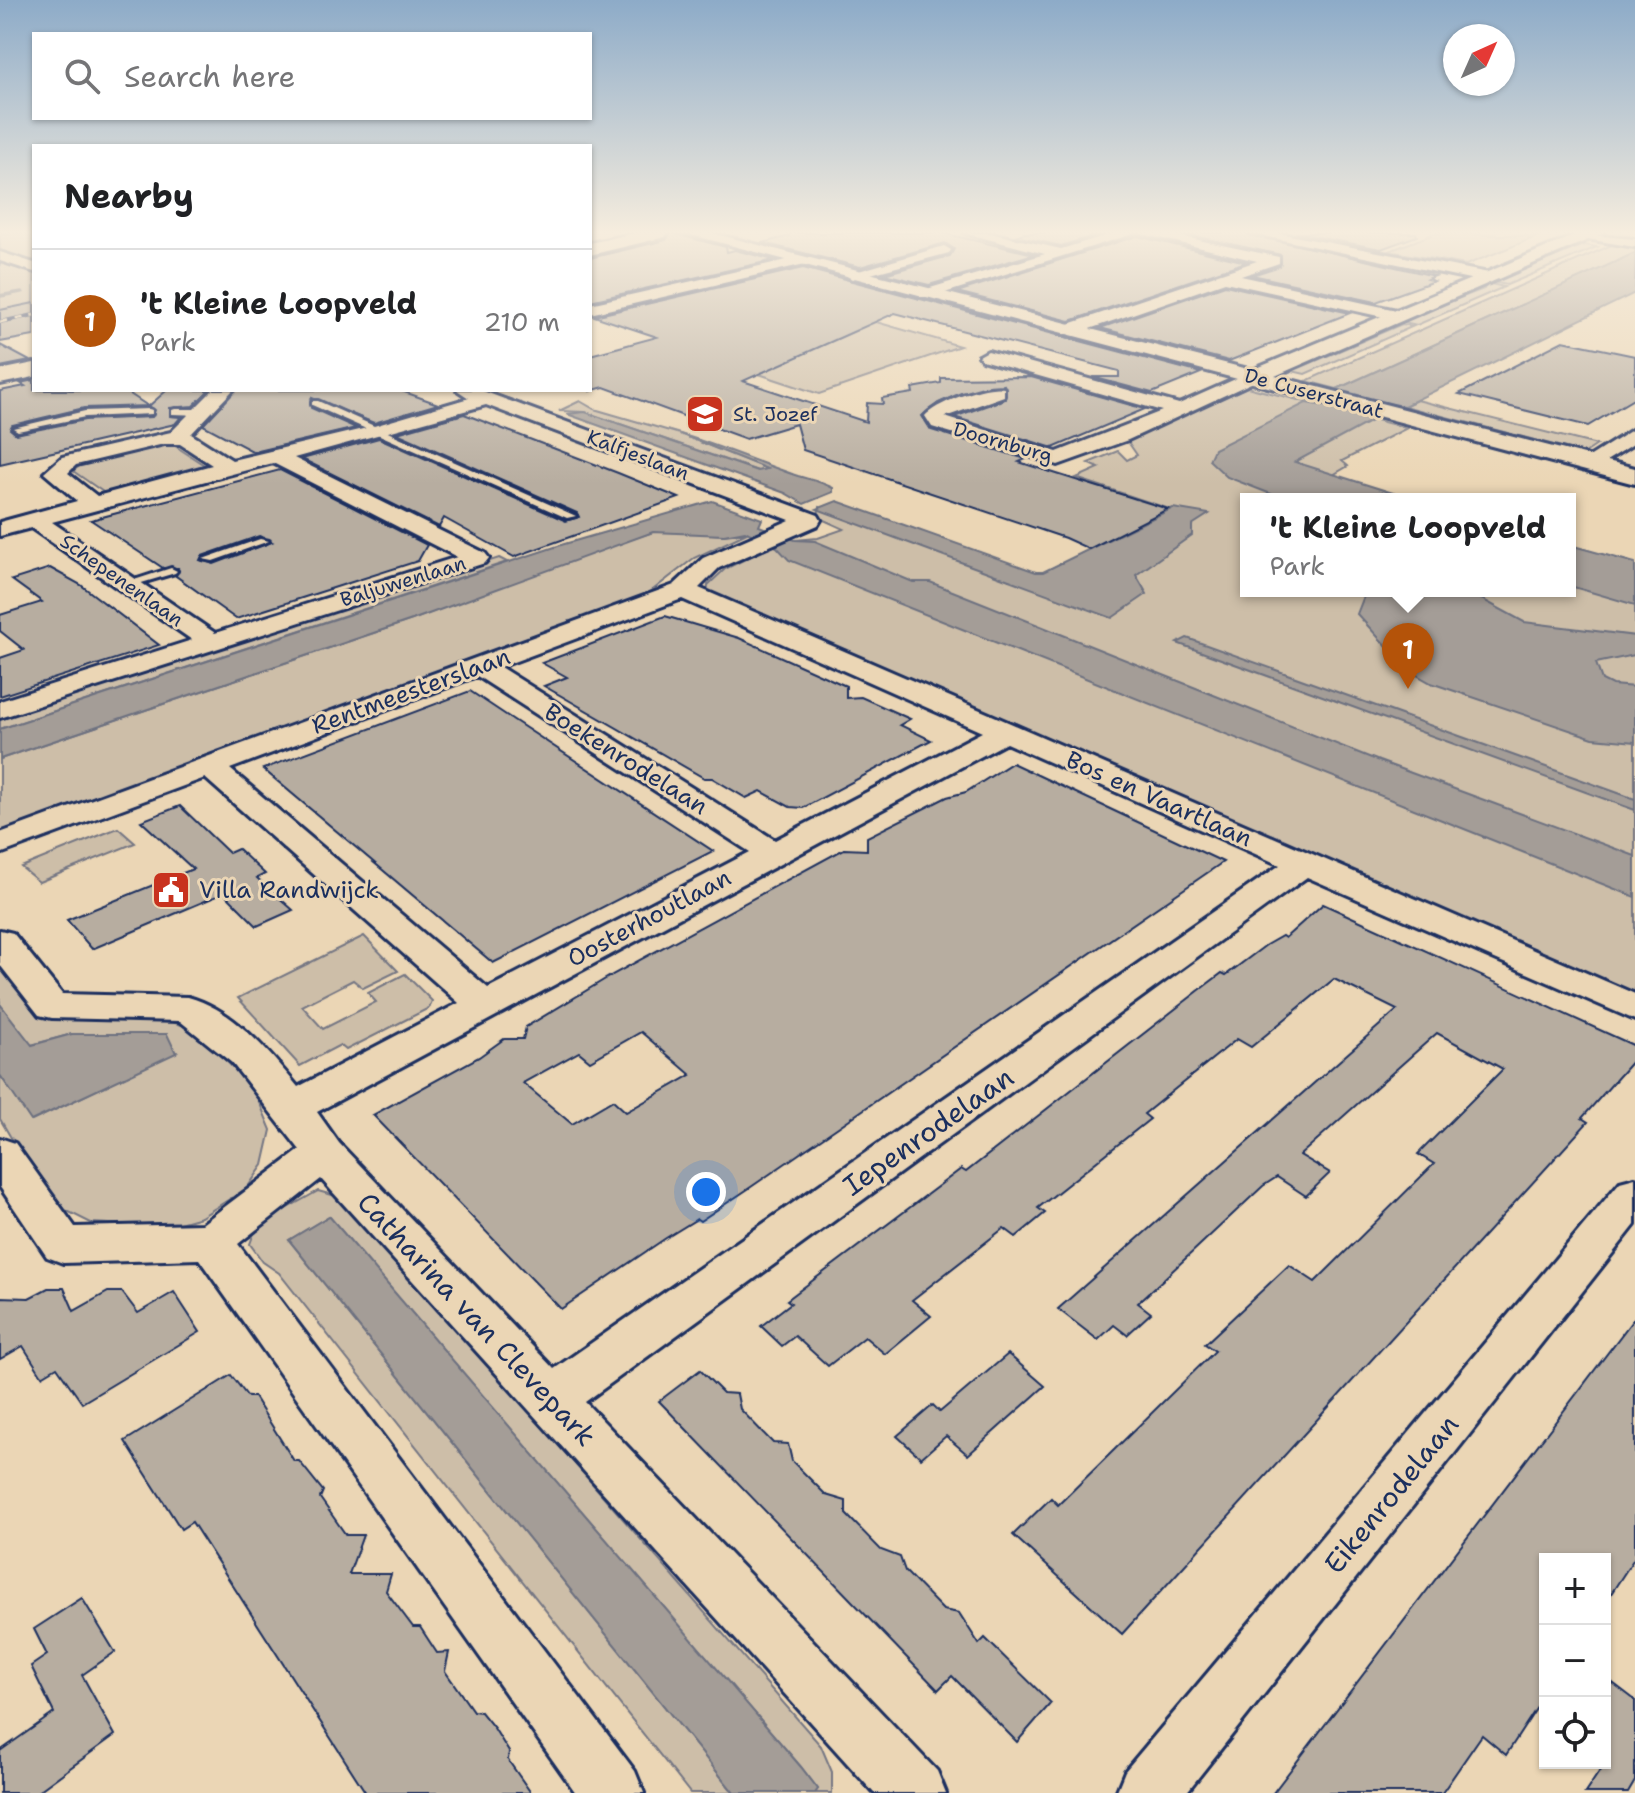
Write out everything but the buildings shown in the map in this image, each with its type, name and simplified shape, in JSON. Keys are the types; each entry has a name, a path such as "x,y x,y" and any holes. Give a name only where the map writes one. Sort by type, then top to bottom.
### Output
{"main road":[{"path":"0,377 32,370"}],"street":[{"name":"De Cuserstraat","path":"1016,317 1635,476"},
{"path":"1069,330 1108,317"},
{"path":"1255,377 1399,317"},
{"path":"988,356 1180,410"},
{"name":"Doornburg","path":"997,392 943,409 935,416 939,423 1058,459 1074,456 1255,377"},
{"path":"176,438 222,392"},
{"name":"Kalfjeslaan","path":"470,392 810,520"},
{"path":"0,529 229,467 279,458 487,399"},
{"path":"1588,464 1635,434"},
{"path":"92,503 55,473 69,461 184,438 229,467"},
{"name":"Baljuwenlaan","path":"210,641 477,558 279,458"},
{"name":"Schepenenlaan","path":"35,520 210,641"},
{"name":"Rentmeesterslaan","path":"0,844 683,590 711,563 810,520"},
{"name":"Bos en Vaartlaan","path":"683,590 1635,1008"},
{"path":"0,710 210,641"},
{"name":"Boekenrodelaan","path":"480,666 772,852"},
{"name":"Oosterhoutlaan","path":"294,1106 1005,732"},
{"path":"209,766 486,1006"},
{"name":"Iepenrodelaan","path":"551,1399 1305,863"},
{"name":"Catharina van Clevepark","path":"0,941 52,1006 188,1009 206,1018 294,1106 324,1154 915,1793"},
{"path":"0,1154 63,1245 211,1241 324,1154"},
{"name":"Eikenrodelaan","path":"1147,1793 1635,1194"},
{"path":"211,1241 613,1793"}],"lane":[{"path":"315,403 571,516"},
{"path":"18,428 85,414 149,412"},
{"path":"175,412 202,412"},
{"path":"209,559 264,541"},
{"path":"128,584 171,571"}],"shaded area":[{"path":"0,317 32,317 32,321 0,327"},
{"path":"834,317 858,317 960,346 819,394 759,374 855,331"},
{"path":"1410,317 1436,317 1417,325 1399,321"},
{"path":"1451,317 1495,317 1337,389 1306,381"},
{"path":"1495,317 1587,317 1404,406 1374,401 1352,411 1373,420 1295,462 1393,493 1268,493 1227,477 1209,460 1214,449 1306,403 1337,408 1359,398 1337,389"},
{"path":"1402,324 1414,326 1305,374 1292,371"},
{"path":"1247,387 1407,428 1342,461 1348,466 1331,476 1320,472 1348,493 1240,493 1240,597 1576,597 1576,574 1635,593 1635,868 795,540 818,538 844,529 817,517 820,507 1083,602 1191,535 1167,508 1076,478 1099,468 1088,463 1118,451 1127,460 1137,455 1128,442"},
{"path":"1417,400 1597,445 1585,453 1404,406"},
{"path":"580,401 594,409 680,434 768,469 758,471 585,412 559,411"},
{"path":"585,412 757,471 767,469 680,434 824,484 833,488 833,492 804,504 785,493 567,414"},
{"path":"158,444 172,444 204,465 199,470 106,494 73,471 85,462"},
{"path":"712,501 762,519 759,526 795,540 815,541 913,582 930,582 1379,761 1635,856 1635,897 789,560 777,547 745,531 724,535 653,532 412,620 0,759 0,729 561,545"},
{"path":"837,501 1036,572 1043,572 1173,508 1209,514 1192,525 1192,535 1136,575 1147,594 1112,618 817,509"},
{"path":"653,532 724,535 749,532 694,558 645,596 0,834 0,759 412,620 558,564"},
{"path":"776,544 1635,895 1635,1002 707,598 708,585 725,569"},
{"path":"1576,547 1635,563 1635,605 1576,588"},
{"path":"499,558 507,562 0,729 0,719"},
{"path":"1364,597 1478,597 1524,622 1635,636 1635,655 1596,663 1602,680 1612,685 1635,687 1635,742 1593,738 1431,683 1408,670 1357,614"},
{"path":"1187,638 1635,799 1635,810 1177,643"},
{"path":"118,828 135,843 39,882 21,867"},
{"path":"364,936 398,971 363,988 353,980 302,1006 323,1029 376,1002 368,993 405,974 432,1001 429,1008 346,1050 340,1045 300,1066 238,998"},
{"path":"0,963 32,1009 84,1018 152,1016 195,1029 250,1085 271,1130 263,1165 247,1188 201,1217 165,1227 91,1223 65,1210 0,1119 0,1075 32,1121 176,1052 72,1034 31,1045 0,1004"},
{"path":"0,1004 32,1045 72,1034 167,1034 176,1053 31,1121 0,1075"},
{"path":"318,1191 343,1198 821,1746 832,1772 832,1793 815,1793 818,1789 801,1767 329,1216 289,1240 734,1793 690,1793 279,1273 263,1262 250,1244 257,1225"},
{"path":"329,1216 801,1767 818,1789 815,1793 734,1793 289,1240"}],"railway":[{"path":"0,322 26,317"}],"place":[{"name":"St. Jozef","path":"705,414"},
{"name":"'t Kleine Loopveld","path":"1408,689"},
{"name":"Villa Randwijck","path":"171,890"}]}
